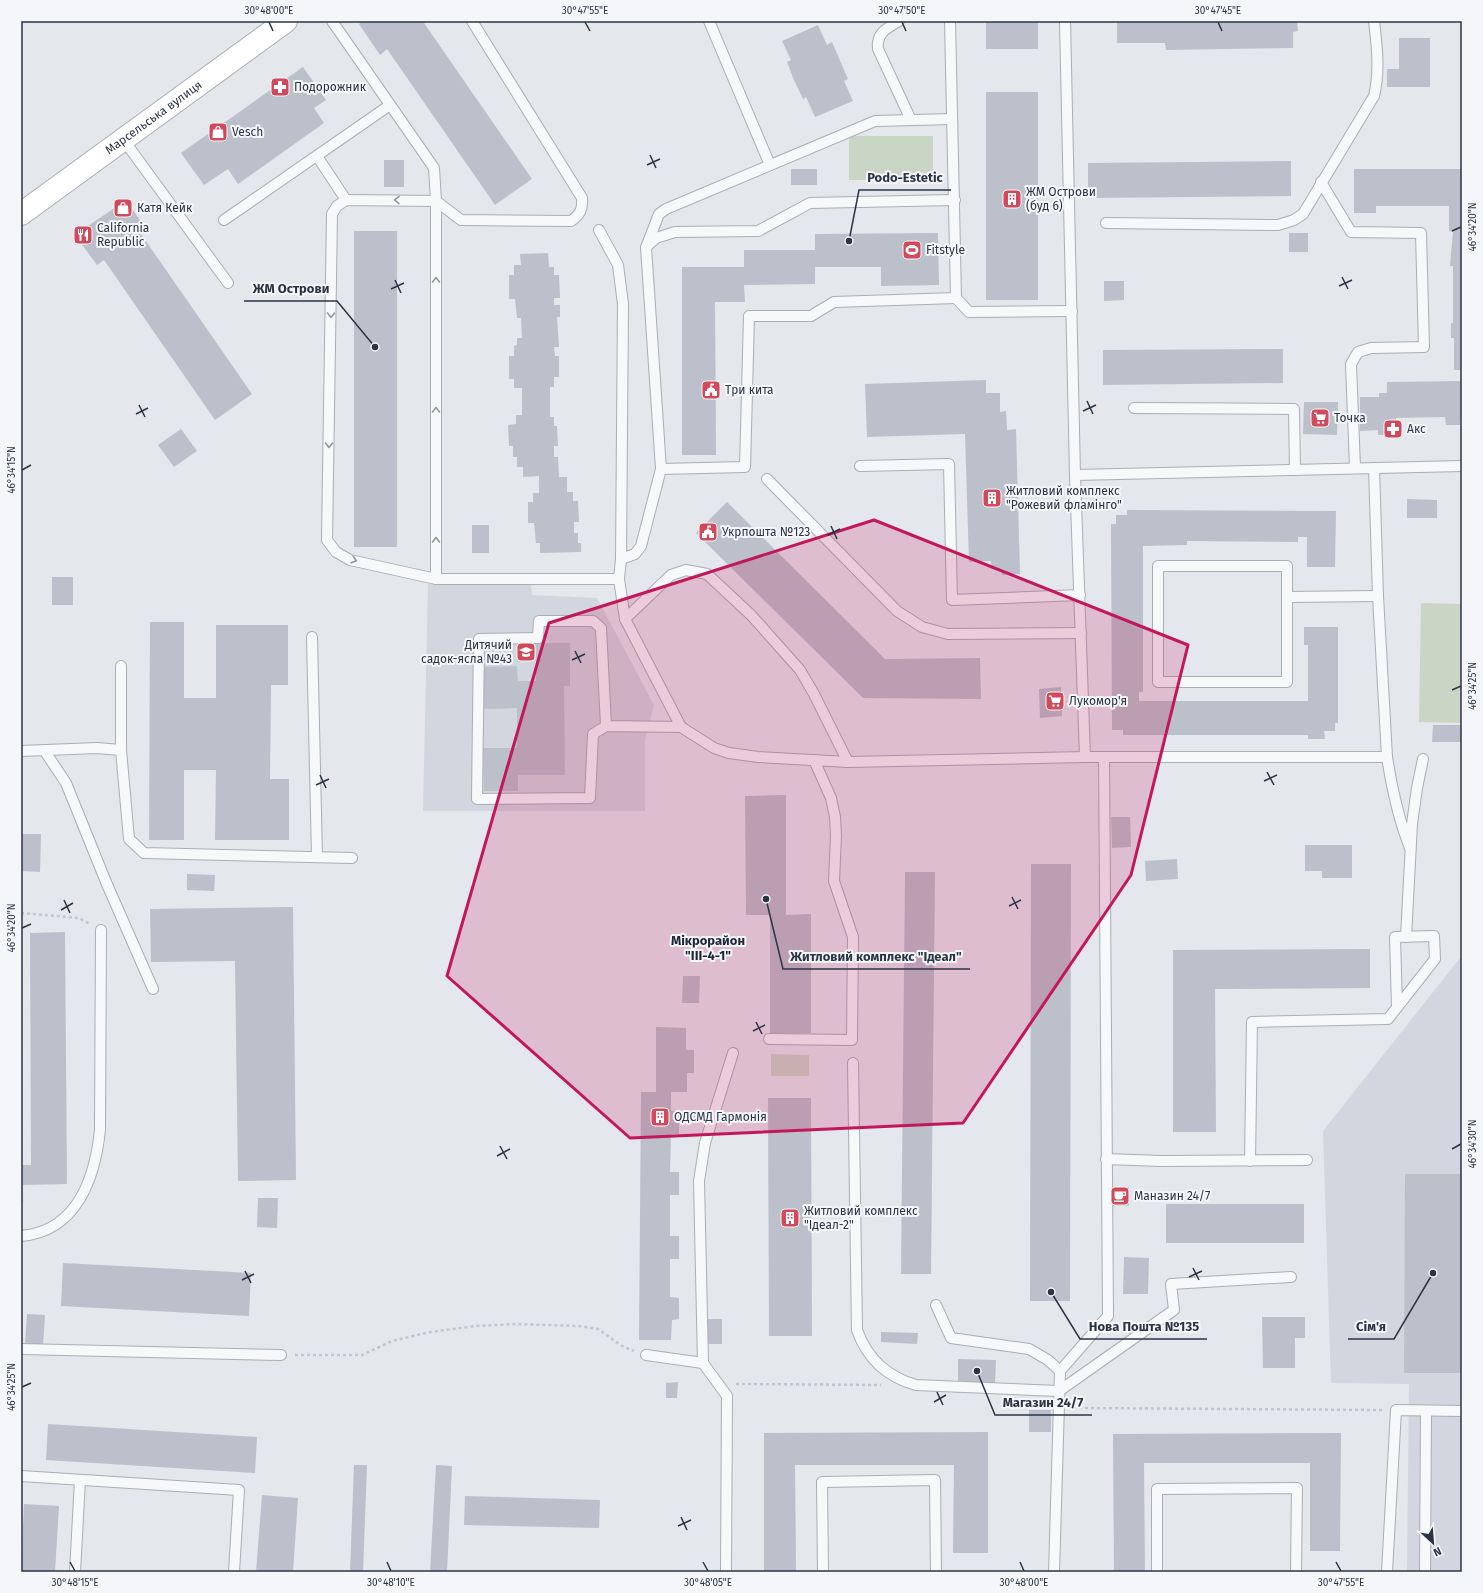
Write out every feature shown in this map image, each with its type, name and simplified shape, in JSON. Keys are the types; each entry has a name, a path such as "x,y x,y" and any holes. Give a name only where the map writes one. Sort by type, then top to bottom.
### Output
{"street":[{"name":"Марсельська вулиця","path":"21,214 286,21"}],"lane":[{"path":"332,21 434,168 436,201 436,579"},
{"path":"472,21 582,198 583,206 579,216 571,221 461,220 436,201 346,200 337,206 332,214 327,540 336,552 350,560 436,579 619,579"},
{"path":"709,21 770,165"},
{"path":"899,21 884,29 880,34 877,43 878,49 911,120"},
{"path":"950,21 956,298 969,312 1072,312"},
{"path":"1066,21 1075,475 1085,757"},
{"path":"1106,223 1278,225 1287,224 1303,214 1374,96 1377,76 1377,48 1374,21"},
{"path":"224,220 390,105"},
{"path":"621,559 635,554 641,546 661,469 646,247 659,214 666,209 875,121 952,120"},
{"path":"123,139 228,283"},
{"path":"317,156 346,200"},
{"path":"1321,182 1351,232 1421,233 1424,347 1371,348 1358,352 1351,364 1355,468"},
{"path":"646,247 656,238 675,232 758,230 810,203 955,200"},
{"path":"599,230 618,265 623,304 621,559 619,579 625,619 681,727 714,748 729,753 758,757 848,762 1085,757 1387,757"},
{"path":"661,469 745,467 748,316 812,316 834,302 956,298"},
{"path":"1134,408 1294,409 1295,470"},
{"path":"860,466 949,464 952,600 1080,595"},
{"path":"1075,475 1462,466"},
{"path":"1374,468 1378,596 1387,757 1393,797 1400,824 1411,852"},
{"path":"767,478 897,612 922,627 948,634 1081,633"},
{"path":"1158,566 1287,566 1287,597 1287,682 1158,682 1158,566"},
{"path":"625,619 671,575 686,570 707,574 751,615 800,670 814,694 848,762"},
{"path":"1287,597 1378,596"},
{"path":"606,726 601,628 593,621 539,620 538,638 479,639 477,799 590,798 592,734 606,726 681,727"},
{"path":"312,637 317,857"},
{"path":"121,666 121,750 129,839 144,854 352,858"},
{"path":"44,750 66,783 106,882 153,989"},
{"path":"21,751 121,750"},
{"path":"1054,1572 1060,1371 1108,1316 1104,757"},
{"path":"1406,937 1412,824 1417,788 1424,759"},
{"path":"769,1039 852,1040 853,937 834,881 836,836 835,817 831,798 814,760"},
{"path":"21,1236 32,1235 47,1229 65,1217 81,1198 90,1179 98,1155 100,1130 101,930"},
{"path":"1250,1161 1252,1022 1388,1019 1435,959 1434,936 1395,937 1397,1007"},
{"path":"726,1572 727,1396 703,1363 699,1181 701,1160 732,1053"},
{"path":"853,1063 857,1330 862,1345 872,1359 886,1371 902,1381 916,1385 1059,1391 1174,1310 1171,1284 1291,1277"},
{"path":"1106,1159 1161,1161 1307,1160"},
{"path":"936,1305 951,1338 1029,1349 1048,1360 1060,1371"},
{"path":"21,1349 281,1355"},
{"path":"646,1355 703,1363"},
{"path":"1387,1572 1396,1410 1462,1411"},
{"path":"1425,1572 1426,1411"},
{"path":"21,1476 239,1490 234,1572"},
{"path":"75,1572 80,1480"},
{"path":"823,1572 822,1482 935,1480 936,1572"},
{"path":"1157,1572 1157,1489 1297,1488 1296,1572"}],"path":[{"path":"21,913 79,918 101,930"},
{"path":"281,1355 362,1355 392,1341 430,1332 476,1326 517,1324 579,1326 598,1329 622,1346 646,1355"},
{"path":"719,1384 884,1385"},
{"path":"1058,1408 1396,1410"}],"highlighted area":[{"path":"874,520 1188,645 1131,875 963,1123 630,1138 447,976 549,623"}],"shaded area":[{"name":"Дитячий садок-ясла №43","path":"428,584 531,585 532,595 597,598 654,705 645,740 645,811 423,811"},
{"path":"1460,958 1462,958 1462,1572 1407,1572 1409,1384 1331,1383 1323,1131"}],"green space":[{"path":"849,136 933,136 933,180 849,180"},
{"path":"1421,603 1462,604 1462,723 1419,722"},
{"path":"771,1054 809,1055 809,1076 771,1076"}],"building":[{"path":"363,21 427,21 424,23 532,179 495,205 387,49 380,55 359,24"},
{"path":"986,21 1038,21 1038,49 986,49"},
{"path":"1117,21 1297,21 1298,31 1293,32 1293,48 1166,50 1165,43 1117,43"},
{"path":"818,25 827,45 832,42 848,79 844,81 853,101 815,117 806,97 803,99 794,80 787,62 791,60 782,41"},
{"path":"1399,38 1430,38 1430,87 1387,87 1387,69 1399,69"},
{"path":"303,67 326,100 314,108 324,123 238,184 228,169 204,185 181,153"},
{"name":"ЖМ Острови (буд 6)","path":"986,92 1038,92 1038,300 986,300"},
{"path":"384,160 404,160 404,187 384,187"},
{"path":"1291,161 1291,196 1088,198 1088,163"},
{"path":"791,169 817,169 817,185 791,185"},
{"path":"1354,169 1462,169 1462,370 1454,370 1454,338 1451,338 1451,323 1453,323 1453,266 1450,266 1453,232 1449,231 1449,206 1376,206 1376,213 1354,213"},
{"path":"126,200 147,230 141,234 252,394 215,420 104,260 97,265 75,235"},
{"path":"354,231 397,231 397,547 354,547"},
{"path":"938,233 939,285 881,286 881,267 815,267 815,284 744,285 745,302 715,302 716,455 682,455 682,267 744,267 744,250 815,250 815,234"},
{"path":"1289,233 1308,233 1308,252 1289,252"},
{"path":"548,253 549,267 554,267 554,275 559,275 560,298 554,298 554,305 560,305 560,317 557,317 559,347 554,347 555,356 559,356 559,377 554,377 554,387 550,387 550,417 554,417 554,426 557,426 558,446 554,446 554,457 558,457 559,477 567,477 567,492 573,492 573,501 578,501 579,522 574,522 574,533 578,533 578,543 581,543 581,552 540,553 540,543 536,543 534,523 528,523 528,502 533,502 533,493 539,493 539,476 523,477 523,467 517,467 517,457 513,457 513,446 509,446 508,425 516,424 516,415 522,415 522,388 514,388 514,379 509,379 509,356 514,356 514,346 517,345 517,338 522,338 521,318 517,318 515,299 509,299 509,275 514,275 514,265 521,265 520,254"},
{"path":"1104,281 1124,281 1124,300 1104,301"},
{"path":"1283,349 1283,383 1103,385 1103,350"},
{"name":"Житловий комплекс \"Рожевий фламінго\"","path":"986,380 986,393 1000,393 1000,412 1006,411 1007,430 1016,429 1020,574 1002,575 1002,569 992,569 991,561 969,562 965,434 867,437 865,384"},
{"path":"1462,381 1462,419 1460,419 1460,425 1446,425 1445,417 1396,418 1396,435 1378,435 1378,430 1360,431 1360,397 1379,397 1379,393 1387,393 1387,382"},
{"name":"Точка","path":"1304,402 1338,402 1337,435 1303,434"},
{"path":"181,429 197,451 174,467 158,445"},
{"path":"1407,499 1437,500 1437,518 1407,518"},
{"path":"727,502 885,659 980,658 981,699 863,698 696,533"},
{"path":"1127,510 1336,511 1335,567 1307,567 1307,537 1298,537 1298,542 1187,541 1187,545 1143,546 1143,692 1139,692 1139,701 1308,701 1308,645 1304,645 1304,627 1338,627 1338,723 1335,723 1335,731 1324,731 1325,739 1308,739 1308,735 1123,735 1123,730 1112,730 1111,524 1116,524 1116,515 1127,515"},
{"path":"472,525 489,525 489,553 472,553"},
{"path":"52,577 73,577 73,605 52,605"},
{"path":"150,622 184,622 184,698 216,698 216,625 288,625 288,685 271,685 270,779 289,779 289,840 215,840 216,770 184,770 184,840 149,840"},
{"path":"536,643 570,643 570,686 564,686 565,775 518,775 518,791 484,791 483,748 517,748 517,708 483,709 482,667 517,666 518,681 536,681"},
{"path":"1061,687 1062,716 1040,718 1039,689"},
{"path":"1433,725 1461,725 1461,742 1432,742"},
{"path":"786,795 786,915 811,914 811,1033 770,1033 770,915 746,915 745,796"},
{"path":"1111,817 1130,817 1131,847 1112,848"},
{"path":"21,834 41,834 40,872 21,871"},
{"path":"1305,845 1352,845 1352,878 1322,878 1322,871 1305,871"},
{"path":"1177,859 1178,879 1146,881 1145,861"},
{"path":"1031,864 1071,864 1070,1301 1030,1301"},
{"path":"905,872 935,872 931,1274 901,1274"},
{"path":"187,874 215,875 214,891 187,890"},
{"path":"293,907 296,1180 238,1181 235,961 151,962 150,909"},
{"path":"65,932 67,1184 22,1185 23,1202 21,1202 21,1165 31,1165 30,933"},
{"path":"1370,949 1370,988 1215,989 1216,1132 1173,1132 1173,950"},
{"path":"683,976 700,976 699,1003 682,1003"},
{"path":"656,1027 686,1028 686,1050 694,1050 694,1073 687,1073 687,1092 671,1092 671,1111 679,1111 679,1134 671,1134 670,1172 679,1172 679,1195 670,1195 670,1236 679,1236 679,1259 670,1259 670,1297 679,1298 679,1319 672,1320 671,1340 639,1340 641,1092 656,1092"},
{"name":"Житловий комплекс \"Ідеал-2\"","path":"768,1098 811,1098 812,1336 769,1336"},
{"path":"1405,1174 1462,1174 1462,1373 1404,1373"},
{"name":"Маназин 24/7","path":"1110,1187 1129,1187 1129,1206 1110,1206"},
{"path":"258,1198 278,1198 277,1228 257,1227"},
{"path":"1166,1204 1304,1204 1304,1243 1166,1243"},
{"path":"1124,1257 1149,1258 1148,1294 1123,1294"},
{"path":"63,1263 251,1273 249,1316 61,1306"},
{"path":"27,1314 45,1315 43,1346 25,1345"},
{"path":"1262,1317 1305,1317 1305,1338 1295,1338 1295,1368 1263,1368"},
{"path":"707,1319 722,1319 722,1344 706,1344"},
{"path":"881,1332 918,1333 917,1344 881,1342"},
{"path":"958,1359 996,1360 995,1383 958,1382"},
{"path":"678,1382 677,1398 666,1398 666,1383"},
{"path":"1029,1410 1051,1410 1051,1432 1029,1432"},
{"path":"48,1424 257,1437 255,1473 46,1460"},
{"path":"988,1432 988,1553 953,1553 954,1465 795,1465 796,1572 764,1572 764,1433"},
{"path":"1341,1433 1340,1551 1310,1551 1310,1463 1144,1463 1145,1572 1114,1572 1113,1434"},
{"path":"354,1465 367,1465 363,1572 350,1572"},
{"path":"436,1465 452,1466 447,1572 430,1572"},
{"path":"262,1495 298,1498 293,1572 256,1572"},
{"path":"465,1496 600,1500 599,1528 464,1525"},
{"path":"24,1504 59,1506 55,1572 21,1572"}],"place":[{"name":"Подорожник","path":"280,87"},
{"name":"Vesch","path":"218,132"},
{"name":"ЖМ Острови (буд 6)","path":"1012,199"},
{"name":"Катя Кейк","path":"123,208"},
{"name":"California Republic","path":"83,235"},
{"name":"Podo-Estetic","path":"849,241"},
{"name":"Fitstyle","path":"912,250"},
{"name":"ЖМ Острови","path":"375,347"},
{"name":"Три кита","path":"711,390"},
{"name":"Точка","path":"1320,418"},
{"name":"Акс","path":"1393,429"},
{"name":"Житловий комплекс \"Рожевий фламінго\"","path":"992,498"},
{"name":"Укрпошта №123","path":"708,532"},
{"name":"Дитячий садок-ясла №43","path":"526,652"},
{"name":"Лукомор'я","path":"1055,701"},
{"name":"Житловий комплекс \"Ідеал\"","path":"766,899"},
{"name":"ОДСМД Гармонія","path":"660,1117"},
{"name":"Маназин 24/7","path":"1120,1196"},
{"name":"Житловий комплекс \"Ідеал-2\"","path":"790,1218"},
{"name":"Сім'я","path":"1433,1273"},
{"name":"Нова Пошта №135","path":"1051,1292"},
{"name":"Магазин 24/7","path":"977,1371"}],"district":[{"name":"Мікрорайон \"ІІІ-4-1\"","path":"708,948"}]}
